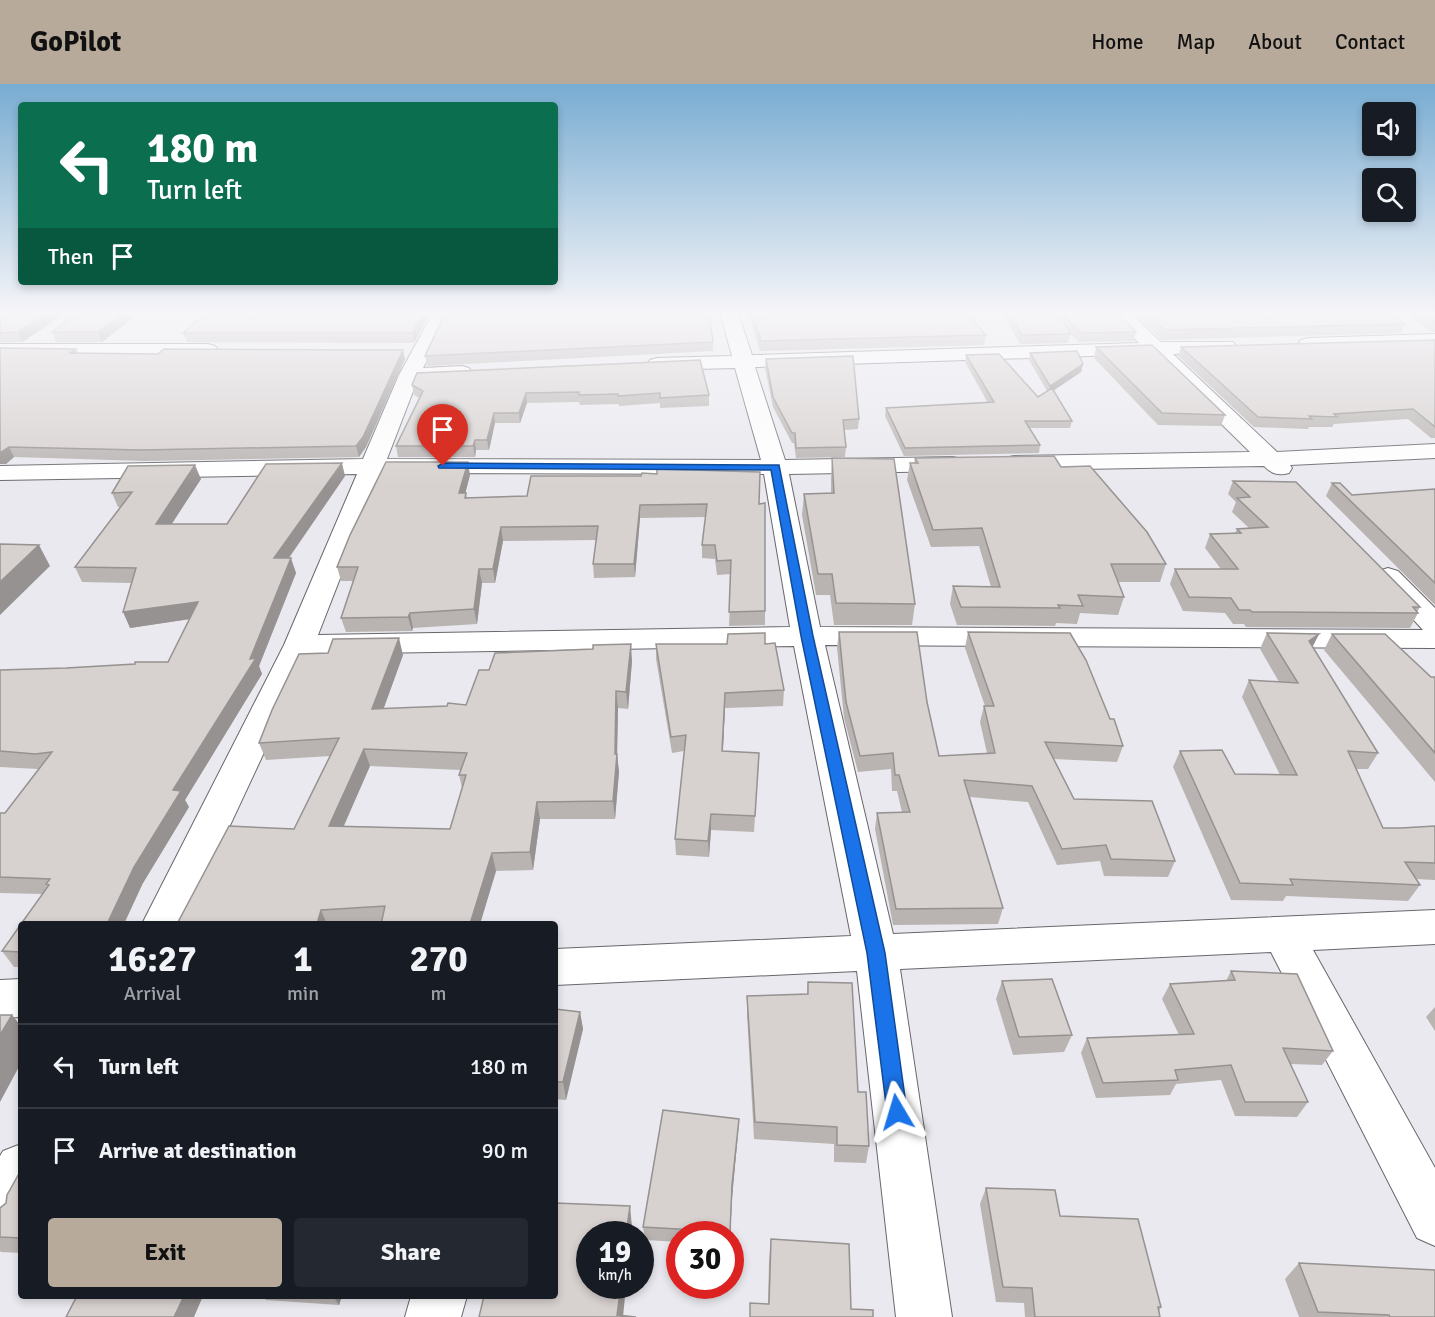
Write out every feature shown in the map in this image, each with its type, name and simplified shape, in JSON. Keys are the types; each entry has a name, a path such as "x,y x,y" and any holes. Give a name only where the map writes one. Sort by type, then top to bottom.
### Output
{"street":[{"path":"164,921 298,645 412,371"},
{"path":"746,371 775,467 807,636 876,953 924,1317"},
{"path":"1177,371 1295,484"},
{"path":"409,375 481,372"},
{"path":"0,473 371,466 775,467 982,464 1271,459 1435,452"},
{"path":"1369,559 1435,625"},
{"path":"298,645 807,636 1435,639"},
{"path":"558,967 1435,927"},
{"path":"1283,935 1435,1220"},
{"path":"0,999 18,998"},
{"path":"0,1203 18,1174"},
{"path":"433,1317 438,1299"}],"building":[{"path":"0,371 394,371 363,437 356,446 140,450 9,447 0,453"},
{"path":"471,371 703,371 709,395 660,398 660,393 618,396 618,394 579,395 579,392 526,393 519,413 494,413 487,440 475,440 473,446 396,446 423,391 412,385 417,373"},
{"path":"768,371 854,371 859,419 843,420 846,447 796,448 795,433 792,433 773,397"},
{"path":"975,371 1014,371 1038,397 1052,388 1072,421 1025,421 1040,445 905,448 886,408 994,402"},
{"path":"1041,371 1073,371 1050,386"},
{"path":"1120,371 1179,371 1225,415 1162,413"},
{"path":"1207,371 1435,371 1435,427 1413,409 1334,414 1337,417 1309,416 1312,419 1258,417"},
{"path":"1054,456 1061,467 1090,466 1147,532 1166,564 1111,564 1124,597 1078,595 1083,606 1058,605 1060,608 961,607 953,586 1000,587 982,528 933,530 910,463 918,463 915,458"},
{"path":"832,458 894,459 915,604 836,603 832,574 818,574 804,494 834,493"},
{"path":"386,462 468,462 459,493 466,493 465,498 527,496 531,476 641,476 642,473 657,474 657,469 760,472 759,504 765,503 765,611 729,612 731,560 717,561 715,545 702,545 707,504 640,505 634,564 593,564 598,526 501,527 493,569 479,569 474,609 410,613 408,617 341,618 358,567 337,567"},
{"path":"342,463 274,558 291,558 250,659 256,658 173,790 181,791 134,867 108,921 23,921 49,885 46,884 50,879 0,877 0,813 5,813 52,752 35,754 0,751 0,670 168,662 198,602 123,612 136,568 75,567 132,492 112,493 128,466 195,465 156,524 227,524 266,464"},
{"path":"1233,481 1296,482 1420,607 1413,607 1418,613 1252,612 1239,610 1231,598 1189,597 1175,569 1238,569 1210,534 1241,533 1237,529 1268,527 1237,498 1250,497"},
{"path":"1332,483 1340,483 1352,495 1435,489 1435,583"},
{"path":"0,544 39,545 0,582"},
{"path":"839,632 917,632 927,702 939,756 995,753 984,706 994,706 968,632 1070,633 1086,660 1110,719 1114,719 1123,746 1045,742 1074,799 1152,801 1175,861 1111,859 1106,845 1062,849 1032,786 964,780 1003,908 896,909 877,813 910,812 899,775 895,775 893,753 860,756 846,702"},
{"path":"765,633 765,644 775,643 784,690 725,693 722,751 759,753 755,816 711,814 708,841 675,839 686,735 671,737 656,644 727,644 728,634"},
{"path":"1267,633 1319,634 1309,641 1378,753 1348,751 1383,828 1435,826 1435,863 1405,862 1420,885 1290,879 1293,885 1240,883 1180,751 1222,750 1235,774 1297,775 1249,680 1298,683"},
{"path":"1332,634 1385,634 1431,677 1435,677 1435,753"},
{"path":"399,638 372,709 447,706 448,703 466,705 479,670 489,670 495,653 593,649 593,645 631,644 626,692 616,691 615,754 617,754 613,801 537,802 530,852 492,853 471,921 382,921 385,906 321,910 318,921 179,921 229,826 294,829 339,738 259,743 299,654 328,653 333,639","holes":["364,749 467,753 459,775 466,775 450,829 329,826"]},
{"path":"18,928 18,952 2,951"},
{"path":"1231,971 1297,974 1333,1051 1283,1048 1308,1102 1245,1102 1231,1065 1175,1070 1178,1080 1103,1083 1087,1038 1194,1034 1170,984 1235,980"},
{"path":"1052,979 1072,1035 1019,1037 1002,981"},
{"path":"808,982 852,983 858,1092 866,1092 869,1146 837,1145 837,1127 755,1122 747,996 808,994"},
{"path":"558,1009 580,1012 563,1082 558,1082"},
{"path":"0,1015 12,1015 0,1035"},
{"path":"663,1110 739,1119 730,1221 666,1221 666,1228 654,1228 654,1221 644,1221"},
{"path":"18,1175 18,1238 0,1237 0,1208 6,1203 7,1195"},
{"path":"986,1188 1055,1190 1060,1216 1138,1219 1161,1307 1158,1307 1160,1317 1035,1317 1032,1288 1003,1287"},
{"path":"558,1203 630,1206 628,1221 576,1221 576,1299 619,1299 617,1315 636,1317 479,1317 483,1299 558,1299"},
{"path":"771,1239 849,1244 851,1309 873,1310 873,1317 750,1317 750,1303 769,1304"},
{"path":"1299,1263 1435,1270 1435,1317 1390,1317 1389,1315 1318,1312"},
{"path":"75,1299 183,1299 174,1317 66,1317"}],"route":[{"path":"443,466 775,467 807,636 876,953 897,1112"}]}
